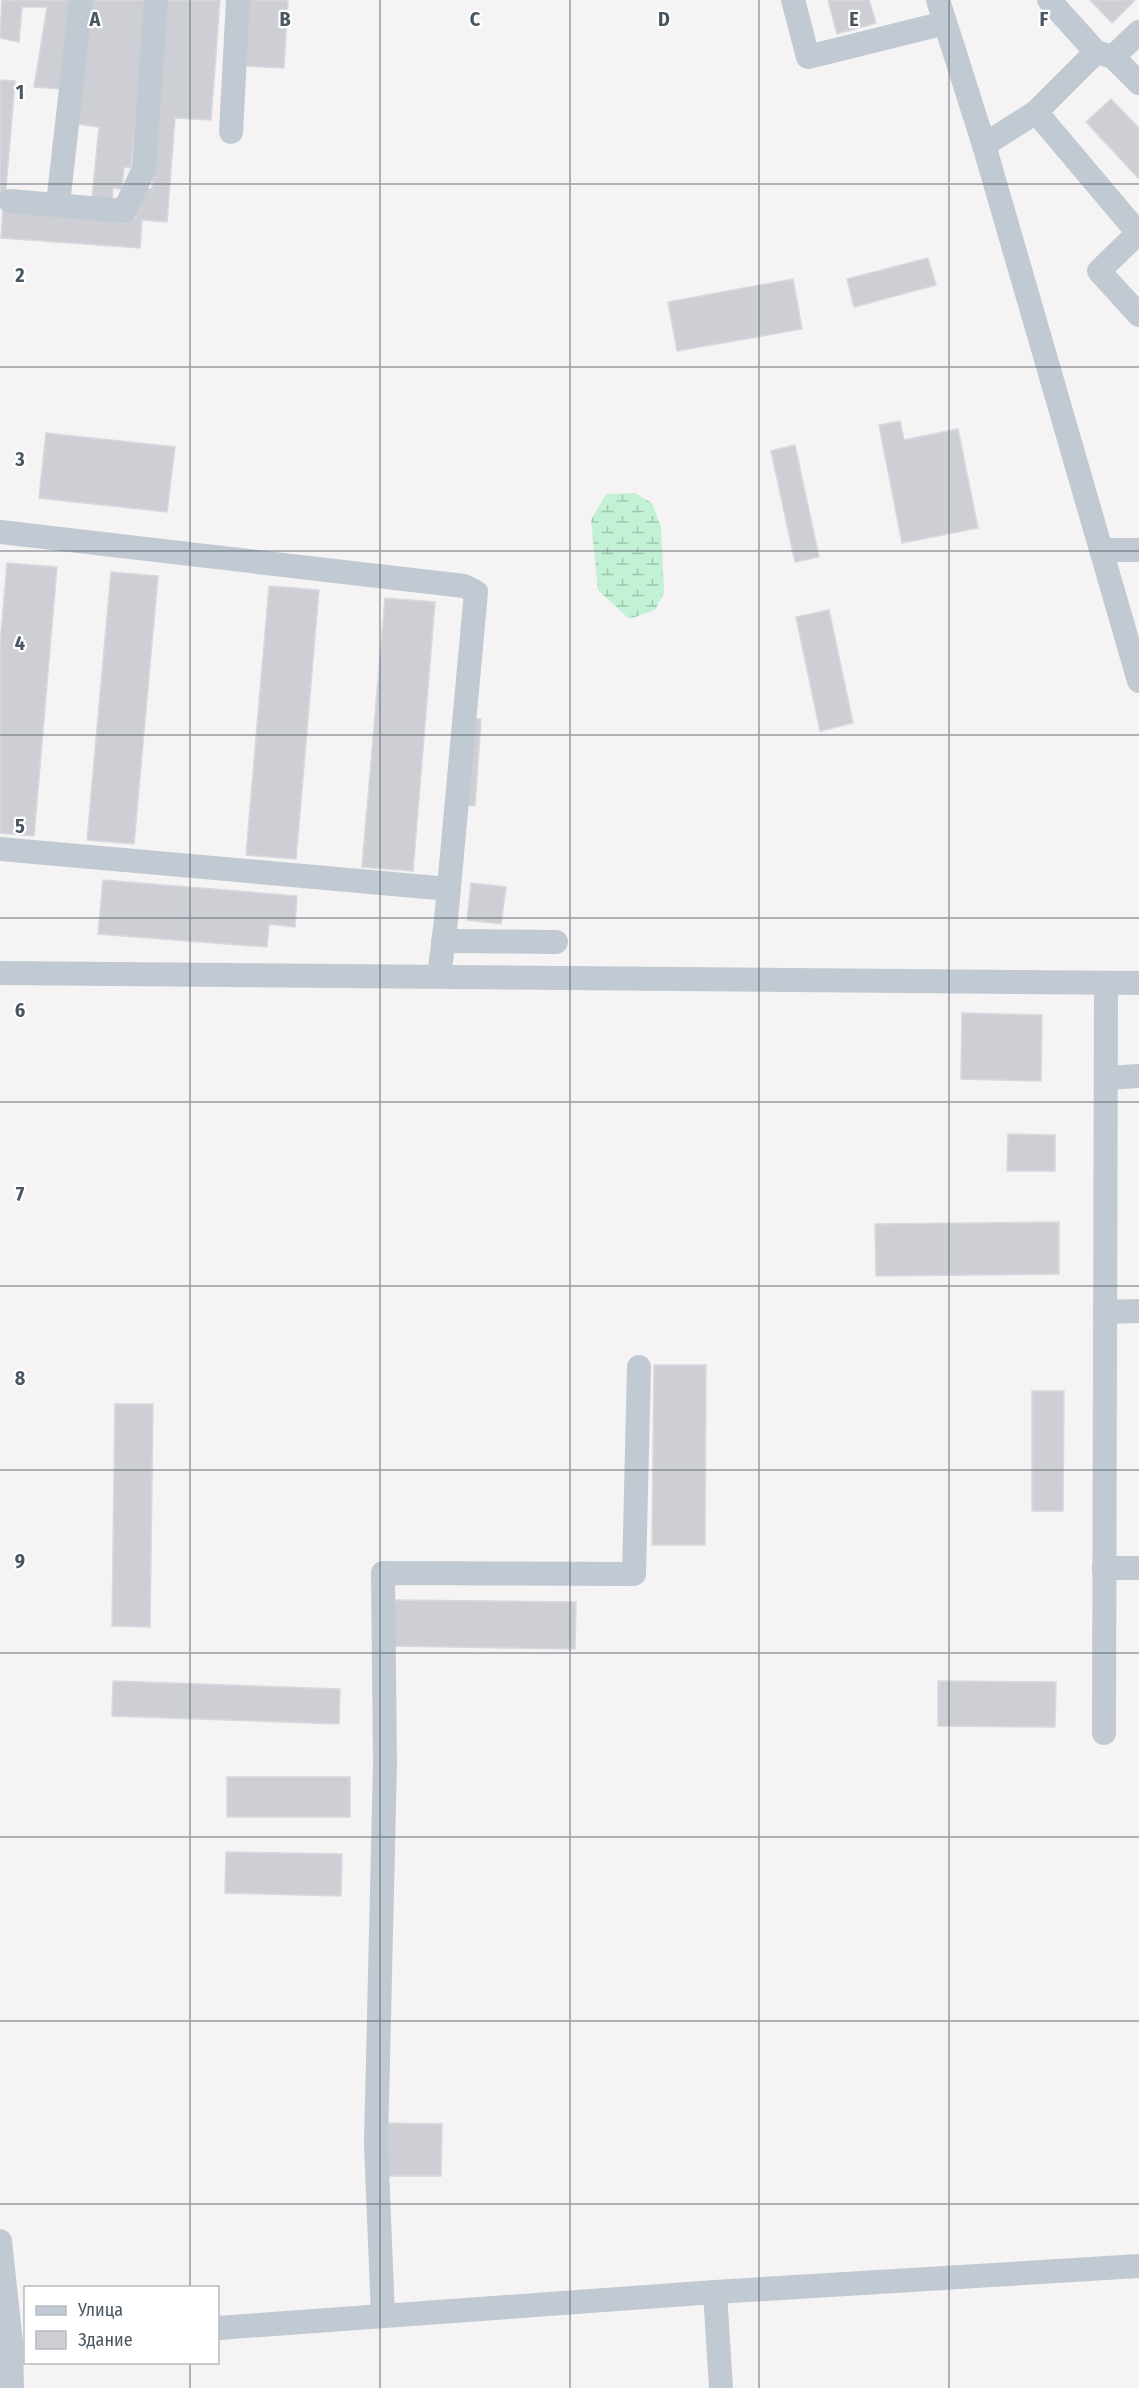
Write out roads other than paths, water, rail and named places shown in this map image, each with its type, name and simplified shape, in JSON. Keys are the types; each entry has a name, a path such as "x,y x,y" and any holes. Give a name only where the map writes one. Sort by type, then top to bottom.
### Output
{"street":[{"path":"58,204 81,0"},
{"path":"10,201 124,211 144,169 156,0"},
{"path":"231,132 238,0"},
{"path":"793,0 808,57 945,23"},
{"path":"938,0 984,145 1102,550 1117,613 1139,681"},
{"path":"1049,0 1104,55 1139,83"},
{"path":"984,145 1036,112 1104,55 1139,32"},
{"path":"1036,112 1139,233 1099,271 1139,315"},
{"path":"0,532 464,586 476,592 439,977"},
{"path":"1102,550 1139,550"},
{"path":"0,849 449,889"},
{"path":"443,941 556,942"},
{"path":"0,973 1139,983"},
{"path":"1104,1733 1106,983"},
{"path":"1106,1078 1139,1076"},
{"path":"1105,1312 1139,1311"},
{"path":"383,2316 376,2144 385,1765 383,1573 634,1574 639,1367"},
{"path":"1104,1568 1139,1568"},
{"path":"0,2241 12,2343 12,2388"},
{"path":"219,2328 715,2292 1139,2266"},
{"path":"715,2292 721,2388"}]}
